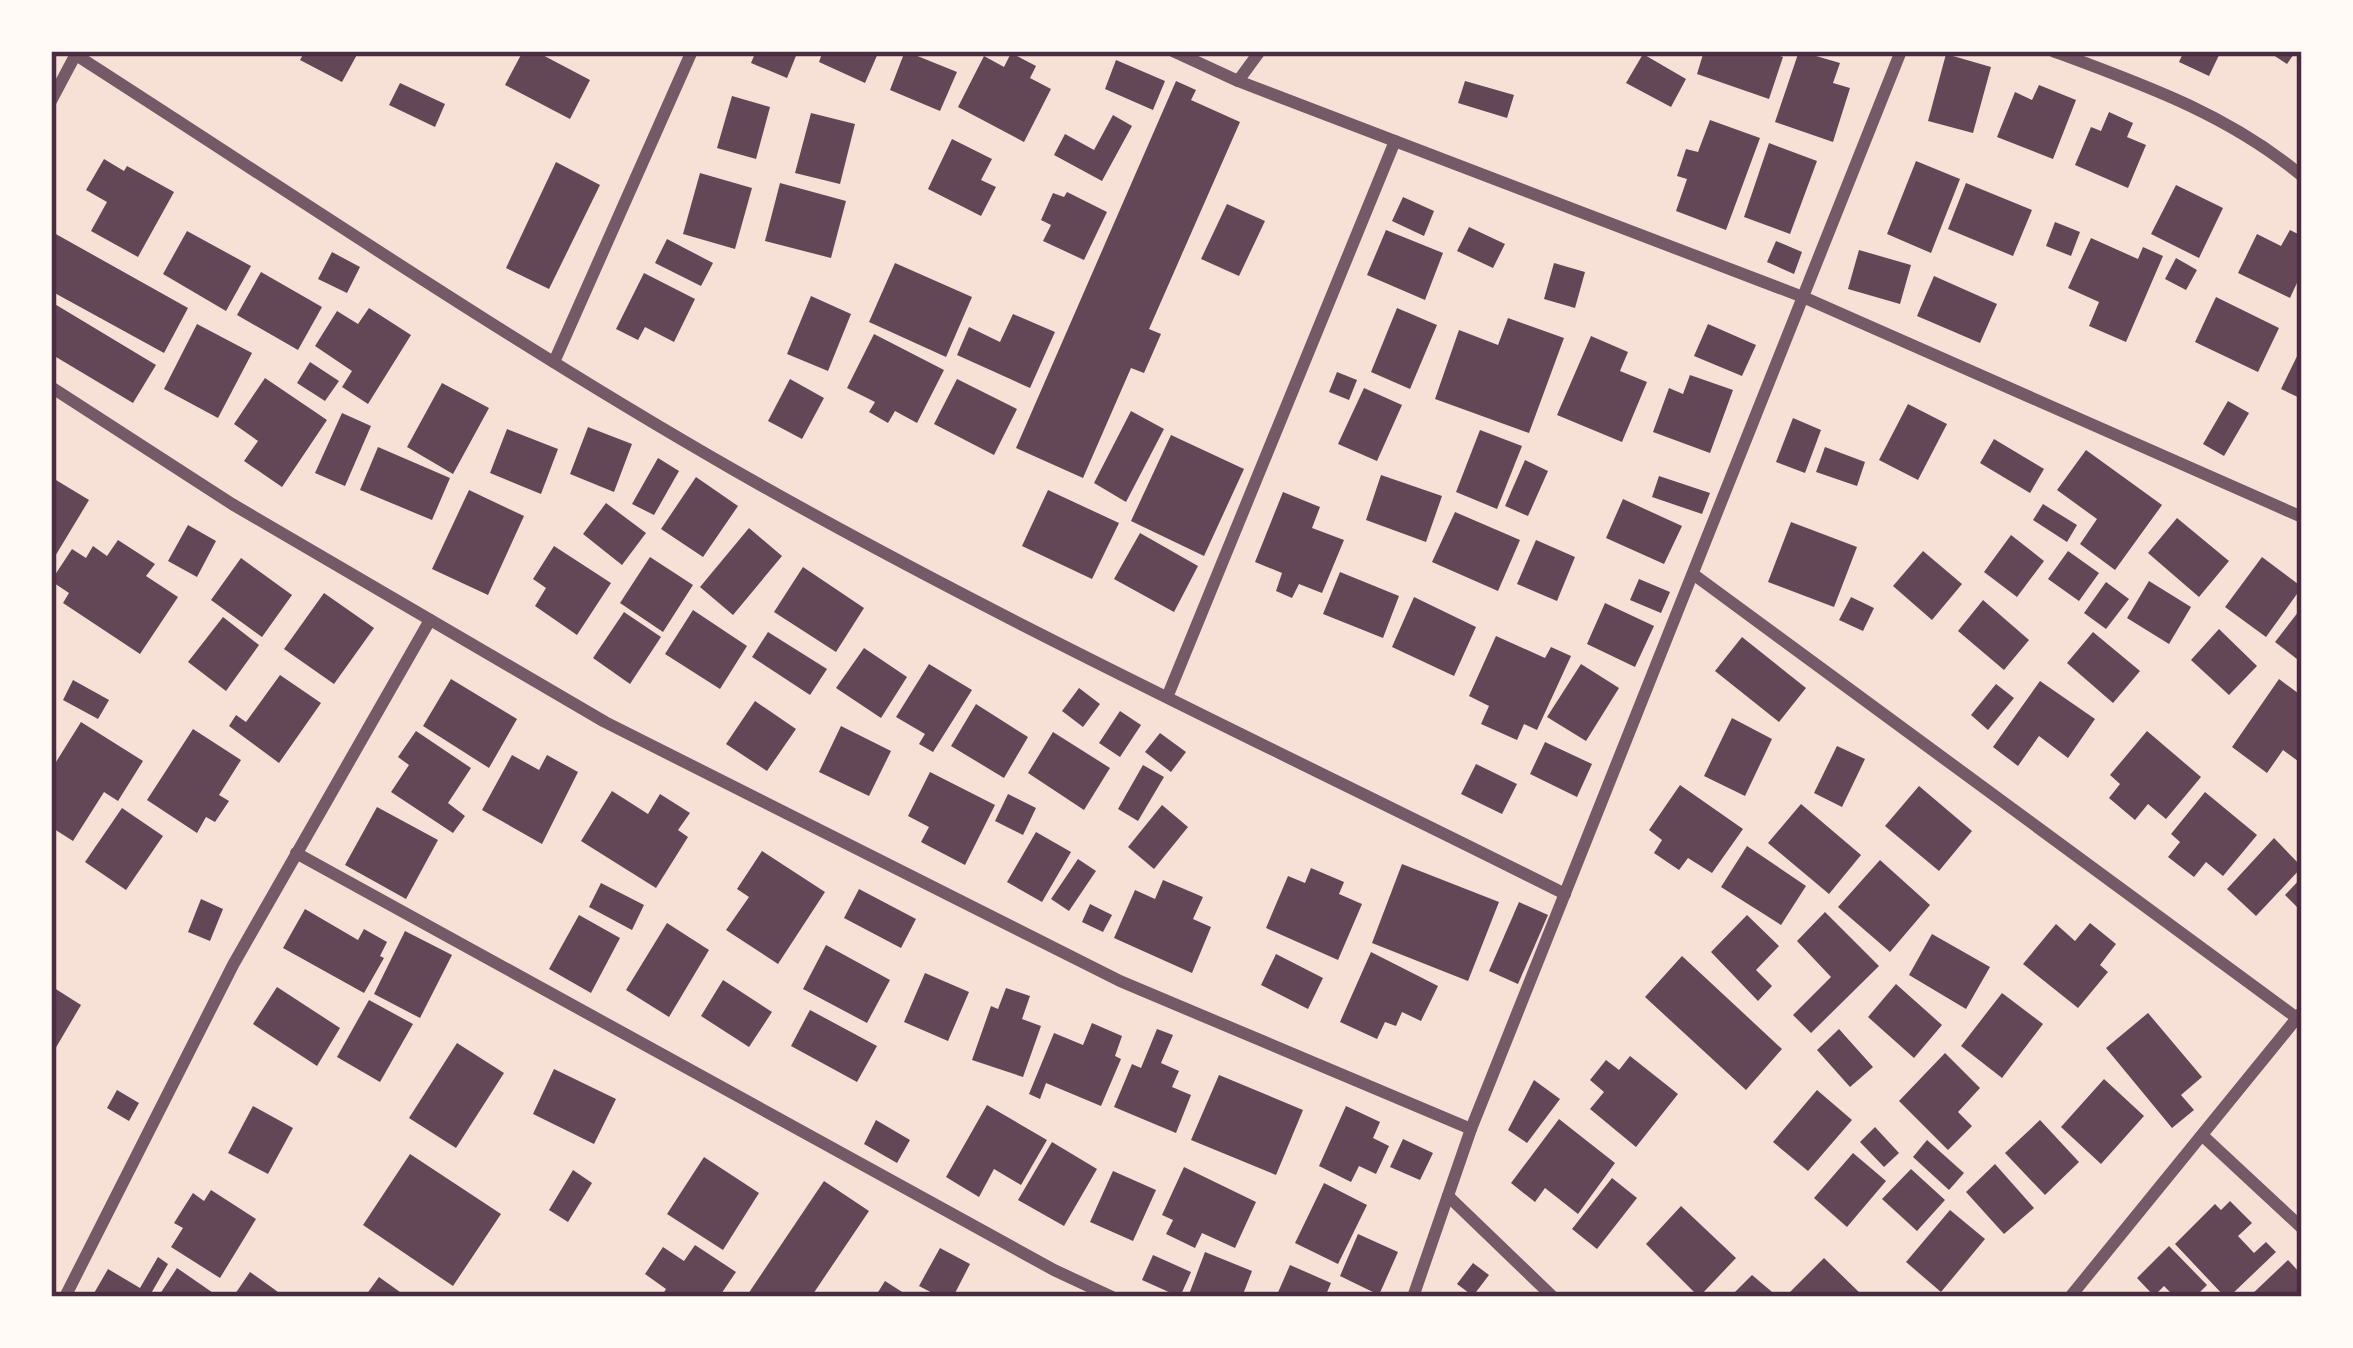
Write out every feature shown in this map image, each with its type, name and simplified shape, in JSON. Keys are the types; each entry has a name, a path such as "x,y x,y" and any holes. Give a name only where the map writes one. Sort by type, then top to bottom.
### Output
{"street":[{"path":"554,362 692,51"},
{"path":"1173,51 1238,81 1803,297 2302,517"},
{"path":"1238,81 1260,51"},
{"path":"1413,1297 1472,1129 1901,51"},
{"path":"2053,51 2188,101 2264,144 2302,176"},
{"path":"51,101 76,53 554,362 736,471 1041,633 1565,894"},
{"path":"1168,695 1395,141"},
{"path":"51,387 232,504 605,722 1120,981 1472,1129"},
{"path":"1693,574 2299,1015 2070,1297"},
{"path":"65,1297 233,964 430,620"},
{"path":"296,854 1054,1270 1112,1297"},
{"path":"2204,1136 2302,1228"},
{"path":"1448,1196 1553,1297"}],"building":[{"path":"305,51 359,51 342,82 300,60"},
{"path":"523,51 535,51 590,80 570,119 505,85"},
{"path":"756,51 798,51 787,78 751,63"},
{"path":"823,51 879,51 865,83 819,62"},
{"path":"905,51 957,72 940,111 890,90"},
{"path":"1704,51 1766,51 1783,57 1769,99 1697,74"},
{"path":"1799,51 1840,63 1833,83 1850,88 1833,142 1775,122"},
{"path":"2184,51 2221,51 2209,76 2179,62"},
{"path":"2267,51 2296,51 2287,64"},
{"path":"1011,53 1036,66 1030,78 1051,89 1024,142 958,107 984,56 1004,67"},
{"path":"1643,54 1686,79 1671,107 1626,83"},
{"path":"1946,54 1991,67 1973,133 1928,121"},
{"path":"1116,60 1165,81 1153,110 1105,89"},
{"path":"1176,81 1196,90 1191,100 1240,122 1149,329 1161,334 1144,373 1131,368 1083,478 1016,448"},
{"path":"1465,81 1514,95 1507,118 1458,103"},
{"path":"400,83 445,104 435,127 389,105"},
{"path":"2039,85 2076,100 2053,159 1997,137 2015,92 2032,100"},
{"path":"732,96 770,107 756,159 717,148"},
{"path":"2109,112 2133,123 2127,137 2146,145 2128,188 2075,165 2091,127 2101,131"},
{"path":"811,113 855,124 840,184 795,173"},
{"path":"1113,115 1132,126 1102,181 1054,155 1065,134 1094,150"},
{"path":"1710,120 1760,138 1726,230 1676,211 1687,179 1677,176 1686,149 1698,152"},
{"path":"952,139 992,159 981,180 996,187 981,216 928,189"},
{"path":"1769,143 1817,161 1790,234 1744,217"},
{"path":"104,159 174,192 138,257 91,231 107,202 86,190"},
{"path":"1916,161 1960,179 1931,253 1887,234"},
{"path":"556,162 600,185 549,289 506,268"},
{"path":"700,173 752,188 735,249 683,234"},
{"path":"780,183 846,201 831,258 765,241"},
{"path":"1966,183 2032,210 2013,256 1948,229"},
{"path":"2176,185 2223,208 2199,258 2151,234"},
{"path":"1067,192 1107,212 1084,260 1043,241 1051,225 1041,220 1053,193 1064,197"},
{"path":"1403,197 1434,211 1424,236 1392,221"},
{"path":"1227,204 1265,221 1239,276 1201,259"},
{"path":"2055,222 2080,232 2071,256 2046,246"},
{"path":"1469,227 1505,244 1493,268 1457,251"},
{"path":"1386,230 1443,253 1425,300 1367,275"},
{"path":"2290,230 2302,236 2302,272 2290,298 2238,273 2257,234 2281,246"},
{"path":"187,231 251,266 226,311 163,274"},
{"path":"54,233 188,308 164,353 51,291"},
{"path":"2091,238 2138,259 2143,247 2163,256 2126,342 2089,326 2099,302 2068,288"},
{"path":"667,239 713,263 701,286 655,263"},
{"path":"1776,241 1802,252 1794,274 1767,262"},
{"path":"1859,250 1911,265 1900,304 1848,289"},
{"path":"332,252 360,267 347,293 318,279"},
{"path":"2176,258 2197,270 2186,290 2165,279"},
{"path":"895,263 972,297 946,357 869,322"},
{"path":"1554,263 1585,272 1575,308 1544,299"},
{"path":"261,272 322,307 298,350 237,315"},
{"path":"644,273 695,299 674,342 645,327 638,340 616,329"},
{"path":"1934,276 1997,304 1980,343 1917,316"},
{"path":"811,296 851,314 828,371 787,354"},
{"path":"2216,297 2279,328 2258,372 2195,342"},
{"path":"53,303 156,365 133,403 51,354"},
{"path":"369,308 411,335 368,404 342,387 352,371 315,346 337,311 358,324"},
{"path":"1397,308 1437,325 1410,389 1371,372"},
{"path":"1013,314 1055,332 1030,388 957,355 969,327 1000,342"},
{"path":"1508,318 1564,338 1529,433 1435,399 1459,330 1498,345"},
{"path":"197,324 252,353 218,418 164,389"},
{"path":"1708,324 1756,345 1742,376 1694,356"},
{"path":"874,334 944,370 917,423 895,411 888,423 869,412 875,402 847,388"},
{"path":"1591,336 1628,352 1620,371 1647,382 1622,442 1557,415"},
{"path":"2302,346 2302,399 2281,389"},
{"path":"310,362 339,381 325,401 297,383"},
{"path":"1337,372 1357,380 1349,400 1329,392"},
{"path":"1690,375 1733,390 1710,453 1653,432 1669,388 1683,394"},
{"path":"265,378 327,420 282,487 244,461 258,441 234,424"},
{"path":"790,379 824,398 802,439 768,421"},
{"path":"957,379 1017,409 994,455 934,424"},
{"path":"442,383 489,408 453,474 407,447"},
{"path":"1364,388 1402,405 1377,461 1338,444"},
{"path":"2228,401 2249,413 2224,456 2203,444"},
{"path":"1908,404 1947,424 1918,480 1879,460"},
{"path":"1131,411 1164,429 1126,502 1094,483"},
{"path":"342,413 371,426 345,486 315,473"},
{"path":"1793,418 1821,430 1805,473 1776,462"},
{"path":"588,427 632,444 614,492 570,474"},
{"path":"507,429 558,449 541,494 490,473"},
{"path":"1480,430 1522,446 1497,509 1456,492"},
{"path":"1171,435 1244,469 1204,556 1131,521"},
{"path":"1994,439 2044,469 2030,493 1980,463"},
{"path":"378,447 450,478 432,520 360,490"},
{"path":"1825,447 1865,462 1857,486 1816,472"},
{"path":"2086,450 2162,505 2115,570 2080,544 2097,519 2057,490"},
{"path":"658,458 679,471 654,515 632,504"},
{"path":"1525,460 1548,471 1528,516 1505,506"},
{"path":"1381,475 1442,496 1426,542 1366,520"},
{"path":"1659,476 1710,493 1702,514 1652,497"},
{"path":"51,477 89,500 51,563"},
{"path":"696,477 738,506 703,557 661,529"},
{"path":"469,490 524,516 488,595 432,569"},
{"path":"1048,490 1119,523 1092,579 1022,546"},
{"path":"1283,492 1320,507 1312,528 1344,540 1322,593 1299,584 1292,598 1276,591 1282,573 1255,562"},
{"path":"1623,499 1682,526 1664,564 1606,538"},
{"path":"606,503 646,533 622,565 583,534"},
{"path":"2043,504 2077,525 2067,542 2033,520"},
{"path":"1455,512 1520,540 1498,591 1432,562"},
{"path":"2177,518 2229,561 2199,597 2148,553"},
{"path":"1791,522 1857,547 1834,607 1768,582"},
{"path":"188,525 216,541 197,577 168,561"},
{"path":"749,528 782,556 733,615 700,587"},
{"path":"1140,533 1198,566 1174,612 1114,579"},
{"path":"2011,535 2044,561 2017,597 1984,572"},
{"path":"118,540 155,564 146,576 178,597 140,654 63,603 69,593 51,581 72,549 86,558 93,546 107,556"},
{"path":"1536,540 1575,557 1557,601 1517,584"},
{"path":"554,546 611,583 577,635 535,606 546,588 533,579"},
{"path":"1923,551 1962,584 1932,620 1893,586"},
{"path":"2068,551 2099,573 2079,601 2048,579"},
{"path":"650,557 693,585 663,632 620,603"},
{"path":"2262,557 2302,587 2266,637 2225,607"},
{"path":"241,558 292,595 262,637 211,600"},
{"path":"803,567 864,608 836,652 774,612"},
{"path":"1340,572 1399,596 1383,638 1323,614"},
{"path":"1639,579 1670,592 1661,613 1630,600"},
{"path":"2149,581 2191,607 2169,644 2127,618"},
{"path":"2106,582 2129,599 2106,629 2084,613"},
{"path":"324,593 374,628 334,684 284,649"},
{"path":"1414,597 1476,627 1454,676 1392,647"},
{"path":"1851,597 1874,608 1863,631 1839,620"},
{"path":"1983,600 2029,640 2004,670 1958,631"},
{"path":"1605,603 1654,626 1635,667 1587,644"},
{"path":"2302,607 2302,663 2275,642"},
{"path":"693,610 747,646 720,689 665,654"},
{"path":"624,612 661,637 630,684 593,658"},
{"path":"223,617 259,645 226,691 188,662"},
{"path":"2219,629 2257,666 2229,695 2191,660"},
{"path":"768,632 827,669 810,695 752,657"},
{"path":"2093,632 2140,671 2113,703 2067,663"},
{"path":"1496,636 1545,658 1551,647 1571,656 1537,730 1524,724 1517,740 1481,724 1489,706 1469,696"},
{"path":"1742,637 1806,688 1779,722 1715,671"},
{"path":"864,648 907,677 881,718 836,688"},
{"path":"929,664 972,690 933,752 919,744 925,734 896,717"},
{"path":"1581,664 1619,688 1586,741 1547,717"},
{"path":"280,675 321,703 279,763 229,726 236,715 246,722"},
{"path":"451,679 517,719 489,768 423,726"},
{"path":"2279,679 2302,696 2302,764 2283,750 2267,773 2232,747"},
{"path":"73,680 109,700 98,719 63,700"},
{"path":"2040,681 2095,719 2068,758 2039,736 2018,766 1993,747"},
{"path":"1996,684 2014,698 1988,730 1971,715"},
{"path":"1079,688 1100,704 1083,727 1062,711"},
{"path":"755,701 796,729 767,771 726,744"},
{"path":"976,704 1028,737 1004,778 951,746"},
{"path":"1120,711 1141,725 1120,757 1099,743"},
{"path":"1732,718 1772,739 1745,796 1704,776"},
{"path":"81,722 143,761 118,801 104,792 73,841 51,827 51,770"},
{"path":"841,726 891,751 869,796 819,772"},
{"path":"193,729 241,760 219,795 229,801 215,822 206,817 197,833 147,800"},
{"path":"416,731 471,768 448,803 465,816 453,833 391,792 409,765 398,757"},
{"path":"2147,731 2201,777 2166,819 2148,804 2135,820 2109,798 2120,784 2110,775"},
{"path":"1053,732 1110,768 1084,810 1028,773"},
{"path":"1160,733 1186,752 1171,772 1145,752"},
{"path":"1545,742 1592,764 1577,797 1530,774"},
{"path":"1837,746 1865,759 1842,807 1814,793"},
{"path":"512,755 539,770 547,755 578,772 542,844 482,810"},
{"path":"1476,764 1517,784 1502,814 1461,794"},
{"path":"1143,765 1164,777 1138,821 1118,809"},
{"path":"930,772 995,805 965,865 921,842 929,827 908,816"},
{"path":"1680,785 1743,829 1712,873 1688,858 1679,870 1654,853 1662,840 1649,830"},
{"path":"1919,786 1972,831 1939,871 1885,826"},
{"path":"612,791 648,814 660,794 690,813 678,830 688,837 656,888 581,841"},
{"path":"2205,792 2257,835 2223,876 2206,862 2194,877 2168,857 2180,842 2171,834"},
{"path":"1008,794 1036,808 1023,835 995,821"},
{"path":"1801,804 1861,855 1829,894 1768,843"},
{"path":"1162,805 1188,827 1154,869 1128,847"},
{"path":"377,807 438,840 406,899 345,865"},
{"path":"122,808 163,836 126,890 85,862"},
{"path":"1036,832 1071,852 1042,902 1007,882"},
{"path":"2274,838 2302,867 2256,916 2227,889"},
{"path":"1747,846 1806,886 1781,925 1721,887"},
{"path":"762,851 825,892 778,964 726,930 749,897 737,889"},
{"path":"1078,859 1096,871 1069,911 1051,899"},
{"path":"1880,860 1930,905 1890,952 1838,907"},
{"path":"1402,864 1499,902 1468,981 1372,943"},
{"path":"1311,868 1344,882 1339,894 1362,904 1338,960 1266,928 1288,876 1305,883"},
{"path":"2302,877 2302,912 2285,895"},
{"path":"1163,880 1203,897 1193,919 1211,927 1192,973 1114,938 1135,890 1155,899"},
{"path":"601,883 644,905 632,930 589,907"},
{"path":"859,889 916,919 901,948 844,918"},
{"path":"201,899 223,909 210,941 188,932"},
{"path":"1519,902 1548,915 1518,984 1489,971"},
{"path":"1090,904 1112,915 1103,932 1082,922"},
{"path":"305,909 358,940 364,929 387,942 380,956 384,958 364,993 283,948"},
{"path":"1825,912 1879,966 1811,1033 1793,1015 1831,977 1797,941"},
{"path":"579,915 620,938 591,993 549,969"},
{"path":"1747,915 1779,946 1756,970 1772,986 1758,1001 1711,952"},
{"path":"667,923 709,950 669,1017 626,990"},
{"path":"2090,923 2116,944 2100,965 2108,972 2078,1008 2023,964 2056,924 2075,941"},
{"path":"405,931 452,955 420,1018 374,994"},
{"path":"1932,934 1990,967 1966,1009 1909,975"},
{"path":"826,945 890,980 867,1023 803,989"},
{"path":"1371,952 1438,986 1421,1021 1402,1012 1396,1026 1385,1022 1377,1039 1340,1022"},
{"path":"1276,954 1323,978 1308,1009 1261,985"},
{"path":"1682,956 1782,1049 1746,1090 1645,997"},
{"path":"925,973 969,992 948,1041 904,1022"},
{"path":"723,980 772,1012 749,1047 701,1016"},
{"path":"1896,984 1942,1025 1914,1058 1868,1017"},
{"path":"51,986 81,1005 51,1056"},
{"path":"277,987 340,1028 317,1066 253,1024"},
{"path":"1006,988 1030,996 1022,1019 1041,1026 1023,1077 972,1060 991,1006 998,1009"},
{"path":"2002,993 2043,1024 2002,1078 1961,1046"},
{"path":"369,1000 413,1024 380,1082 337,1057"},
{"path":"810,1010 877,1046 857,1082 791,1046"},
{"path":"2148,1013 2202,1077 2181,1095 2194,1110 2172,1128 2106,1048"},
{"path":"1092,1023 1122,1036 1115,1056 1121,1059 1101,1106 1046,1083 1040,1099 1029,1094 1054,1033 1083,1045"},
{"path":"1157,1029 1173,1035 1161,1063 1179,1071 1172,1087 1191,1095 1176,1133 1114,1107 1132,1064 1141,1068"},
{"path":"1839,1029 1873,1067 1850,1087 1817,1050"},
{"path":"457,1043 504,1073 456,1148 409,1118"},
{"path":"1945,1053 1980,1088 1958,1112 1972,1126 1948,1150 1899,1101"},
{"path":"1630,1056 1678,1094 1636,1147 1590,1109 1604,1092 1590,1080 1606,1060 1619,1070"},
{"path":"554,1069 616,1099 594,1144 533,1114"},
{"path":"1219,1075 1303,1110 1276,1175 1191,1140"},
{"path":"2104,1079 2144,1116 2101,1164 2061,1127"},
{"path":"1534,1080 1560,1099 1527,1143 1508,1130"},
{"path":"117,1090 139,1103 129,1121 107,1108"},
{"path":"1817,1090 1852,1120 1808,1171 1773,1142"},
{"path":"987,1105 1047,1140 1021,1185 994,1169 979,1197 946,1177"},
{"path":"253,1106 293,1128 268,1174 228,1153"},
{"path":"1346,1106 1380,1122 1373,1138 1389,1146 1376,1174 1359,1166 1351,1182 1319,1166"},
{"path":"1559,1119 1615,1163 1578,1214 1545,1188 1535,1202 1511,1183"},
{"path":"876,1120 910,1140 897,1163 864,1144"},
{"path":"2040,1120 2079,1162 2045,1195 2005,1153"},
{"path":"1875,1127 1899,1153 1884,1167 1860,1142"},
{"path":"1403,1139 1433,1153 1420,1180 1390,1167"},
{"path":"1927,1140 1964,1173 1949,1190 1913,1157"},
{"path":"1052,1142 1097,1169 1064,1226 1018,1200"},
{"path":"1853,1153 1886,1181 1847,1227 1814,1198"},
{"path":"410,1154 501,1214 453,1286 363,1225"},
{"path":"704,1157 759,1193 723,1250 667,1214"},
{"path":"1995,1164 2034,1208 2004,1234 1966,1192"},
{"path":"1184,1167 1256,1202 1235,1248 1202,1233 1195,1248 1166,1234 1173,1220 1162,1215"},
{"path":"1911,1169 1945,1200 1917,1231 1882,1199"},
{"path":"573,1170 592,1183 568,1222 549,1210"},
{"path":"1113,1171 1156,1190 1133,1241 1090,1222"},
{"path":"1612,1178 1637,1198 1597,1249 1572,1229"},
{"path":"824,1181 869,1211 811,1297 746,1297"},
{"path":"1324,1183 1367,1205 1338,1264 1295,1243"},
{"path":"211,1190 256,1219 220,1278 171,1247 183,1228 174,1223 193,1193 204,1201"},
{"path":"2230,1201 2252,1223 2238,1236 2254,1253 2266,1242 2276,1252 2225,1297 2175,1244 2215,1204 2221,1210"},
{"path":"1681,1206 1736,1258 1699,1297 1646,1244"},
{"path":"1950,1210 1985,1239 1941,1292 1906,1262"},
{"path":"1358,1234 1398,1252 1379,1295 1340,1276"},
{"path":"695,1245 736,1272 719,1297 661,1297 666,1289 645,1274 663,1247 684,1261"},
{"path":"2169,1246 2207,1285 2195,1297 2175,1297 2164,1286 2154,1296 2137,1278"},
{"path":"940,1248 970,1264 953,1297 940,1297 919,1286"},
{"path":"1205,1252 1252,1271 1242,1297 1188,1297"},
{"path":"1153,1255 1191,1272 1180,1297 1142,1280"},
{"path":"158,1257 168,1264 149,1297 93,1295 108,1269 140,1288"},
{"path":"1824,1258 1864,1297 1788,1294"},
{"path":"2288,1260 2302,1275 2302,1297 2249,1297"},
{"path":"1473,1263 1489,1275 1473,1296 1457,1284"},
{"path":"1290,1265 1331,1283 1325,1297 1276,1297"},
{"path":"177,1268 219,1297 158,1297"},
{"path":"250,1272 285,1297 233,1297"},
{"path":"1752,1275 1778,1297 1730,1297"},
{"path":"379,1277 407,1297 368,1297"},
{"path":"885,1281 910,1297 875,1297"}]}
